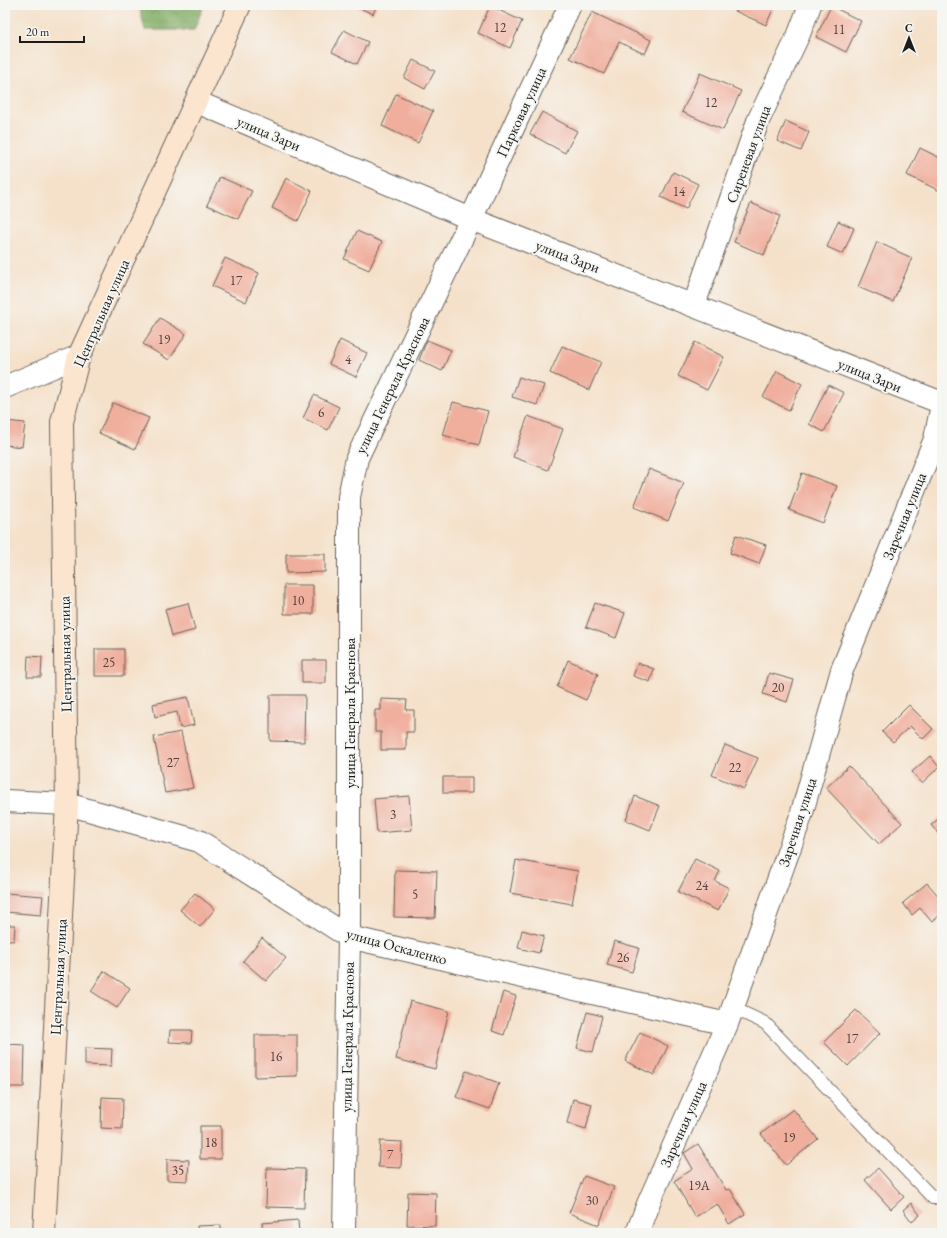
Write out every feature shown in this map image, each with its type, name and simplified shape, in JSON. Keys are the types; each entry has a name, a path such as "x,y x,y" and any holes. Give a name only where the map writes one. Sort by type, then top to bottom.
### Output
{"street":[{"name":"Центральная улица","path":"44,1233 67,804 62,422 79,356 197,102 240,5"},
{"name":"Парковая улица","path":"472,219 570,5"},
{"name":"Сиреневая улица","path":"694,305 758,121 799,34 810,5"},
{"name":"улица Зари","path":"197,102 472,219 694,305 942,404"},
{"name":"улица Генерала Краснова","path":"344,1233 349,937 349,497 357,458 472,219"},
{"path":"5,387 79,356"},
{"name":"Заречная улица","path":"637,1233 648,1204 730,1016 800,816 842,670 934,439 942,404"},
{"name":"улица Оскаленко","path":"5,801 67,804 199,841 349,937 730,1016"}],"lane":[{"path":"730,1016 765,1023 933,1198 942,1195"}],"green space":[{"path":"139,5 204,5 194,30 145,30"}],"building":[{"path":"353,5 377,5 373,14"},
{"path":"738,5 775,5 766,25 735,11"},
{"path":"490,6 522,21 510,48 478,33"},
{"path":"831,6 861,21 846,52 816,37"},
{"path":"592,12 651,40 645,54 619,42 604,74 570,58"},
{"path":"344,30 368,42 357,64 332,52"},
{"path":"413,60 435,71 425,89 404,78"},
{"path":"700,73 741,91 723,130 682,112"},
{"path":"396,94 433,111 418,143 382,126"},
{"path":"542,112 577,131 565,153 530,134"},
{"path":"786,121 809,132 801,151 777,141"},
{"path":"920,148 942,159 942,187 940,191 907,175"},
{"path":"673,172 698,184 686,209 661,197"},
{"path":"220,177 252,191 238,219 207,205"},
{"path":"286,178 312,191 298,221 272,208"},
{"path":"751,203 780,216 764,255 734,242"},
{"path":"838,221 854,228 843,254 827,247"},
{"path":"357,231 382,242 369,270 344,259"},
{"path":"877,242 912,258 893,302 858,287"},
{"path":"225,258 259,273 246,302 212,286"},
{"path":"160,318 186,334 169,360 143,344"},
{"path":"340,340 367,353 356,377 329,364"},
{"path":"427,340 451,350 442,371 419,360"},
{"path":"695,342 724,357 707,390 678,376"},
{"path":"562,346 601,362 589,390 550,373"},
{"path":"777,371 802,384 789,410 763,397"},
{"path":"519,377 544,385 537,405 512,397"},
{"path":"828,385 844,393 824,432 809,424"},
{"path":"314,395 339,407 328,430 303,418"},
{"path":"453,402 488,411 479,445 443,435"},
{"path":"113,403 149,418 135,449 99,433"},
{"path":"528,416 563,429 548,470 513,457"},
{"path":"5,421 25,423 22,447 5,445"},
{"path":"649,469 684,483 668,521 634,507"},
{"path":"802,473 837,486 823,523 789,510"},
{"path":"736,535 766,545 759,564 730,553"},
{"path":"286,554 325,554 325,572 286,573"},
{"path":"284,585 313,585 313,614 284,614"},
{"path":"188,603 195,630 172,636 165,609"},
{"path":"595,603 625,613 616,638 586,627"},
{"path":"95,649 124,649 124,676 95,676"},
{"path":"28,656 42,657 41,677 27,677"},
{"path":"302,660 326,660 326,683 302,683"},
{"path":"568,660 598,674 586,700 557,687"},
{"path":"638,663 654,669 650,682 633,676"},
{"path":"769,673 794,680 787,702 763,694"},
{"path":"270,695 305,695 304,742 270,741"},
{"path":"188,697 194,725 180,728 177,712 155,717 153,704"},
{"path":"381,699 407,700 406,710 414,710 414,732 406,732 406,750 381,750 381,732 375,732 375,710 381,710"},
{"path":"909,705 933,729 923,739 910,726 893,742 882,732"},
{"path":"181,732 193,788 165,793 154,737"},
{"path":"725,745 758,758 744,789 712,775"},
{"path":"930,756 939,767 922,783 912,772"},
{"path":"849,766 902,823 879,844 826,788"},
{"path":"443,777 472,777 472,793 443,793"},
{"path":"409,796 412,830 377,833 374,799"},
{"path":"635,796 660,806 650,830 626,820"},
{"path":"942,816 942,838 931,825"},
{"path":"695,859 720,871 715,881 729,888 718,911 678,892"},
{"path":"516,860 578,871 572,904 510,893"},
{"path":"395,870 437,871 435,918 394,917"},
{"path":"927,883 942,900 942,913 932,922 920,908 912,915 903,903"},
{"path":"5,893 43,896 41,915 5,912"},
{"path":"195,893 215,909 200,927 180,910"},
{"path":"5,925 15,925 14,941 5,940"},
{"path":"522,930 544,936 539,953 518,948"},
{"path":"262,938 286,958 266,981 243,961"},
{"path":"614,941 639,948 632,972 607,965"},
{"path":"104,971 130,988 117,1008 91,991"},
{"path":"503,992 516,996 504,1035 492,1031"},
{"path":"410,1001 449,1011 435,1069 396,1059"},
{"path":"856,1010 880,1033 848,1066 824,1042"},
{"path":"587,1012 602,1016 593,1052 577,1048"},
{"path":"170,1030 192,1030 191,1043 169,1042"},
{"path":"640,1032 668,1046 654,1075 625,1061"},
{"path":"255,1035 297,1035 297,1076 255,1077"},
{"path":"5,1044 25,1045 24,1087 5,1087"},
{"path":"85,1048 112,1049 111,1066 85,1065"},
{"path":"466,1071 499,1083 490,1109 456,1097"},
{"path":"102,1097 123,1098 122,1129 101,1128"},
{"path":"573,1099 592,1104 586,1129 567,1123"},
{"path":"793,1109 818,1139 786,1165 761,1134"},
{"path":"200,1126 221,1126 221,1159 200,1159"},
{"path":"380,1141 402,1142 401,1168 378,1167"},
{"path":"698,1144 726,1190 730,1189 745,1214 729,1224 717,1204 695,1217 674,1181 693,1169 684,1153"},
{"path":"167,1159 189,1160 188,1181 167,1180"},
{"path":"267,1168 305,1169 304,1208 266,1207"},
{"path":"878,1168 904,1197 891,1209 865,1180"},
{"path":"584,1176 614,1187 599,1225 569,1213"},
{"path":"408,1192 436,1193 435,1226 407,1225"},
{"path":"911,1203 920,1215 912,1222 903,1210"},
{"path":"298,1220 299,1233 263,1233 262,1223"},
{"path":"221,1225 221,1233 198,1233 197,1226"}]}
